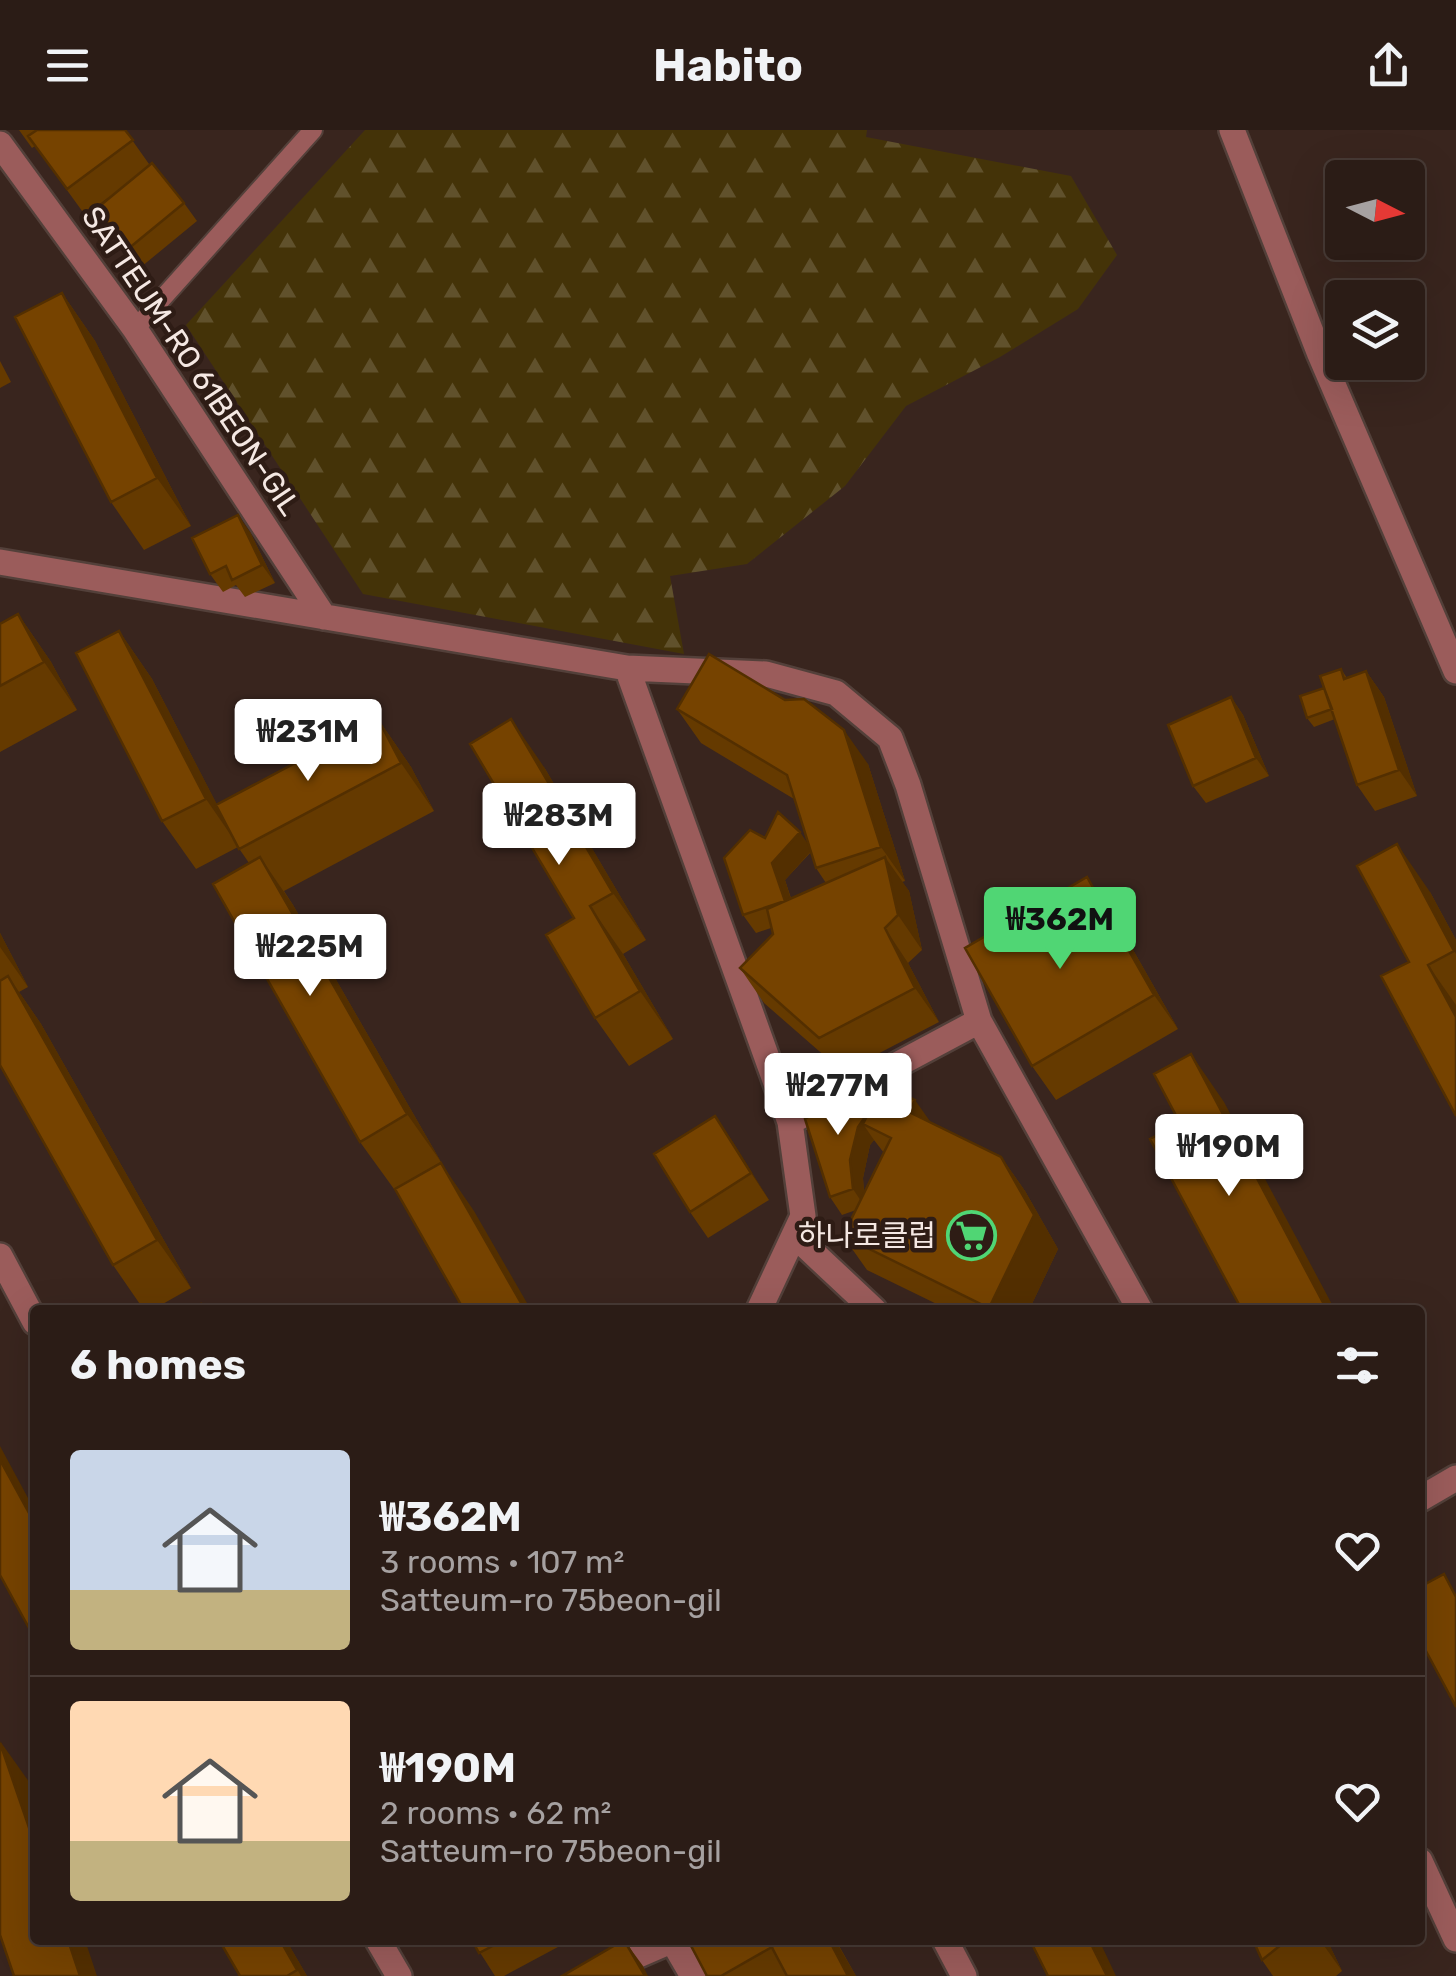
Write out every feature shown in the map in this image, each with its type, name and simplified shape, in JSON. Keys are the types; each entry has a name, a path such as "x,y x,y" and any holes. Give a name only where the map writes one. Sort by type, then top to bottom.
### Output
{"street":[{"path":"1232,130 1319,352 1456,672"},
{"name":"SATTEUM-RO 61BEON-GIL","path":"0,144 136,330 324,617"},
{"path":"0,562 628,668 766,674 836,693 890,738 908,785 979,1021 1137,1305"},
{"path":"628,668 790,1122 803,1216 761,1305"},
{"path":"790,1122 979,1021"},
{"path":"794,1236 869,1305"},
{"path":"0,1256 30,1313"},
{"path":"1425,1496 1456,1478"},
{"path":"1425,1872 1456,1939"},
{"path":"382,1945 399,1976"},
{"path":"590,1976 661,1945"},
{"path":"675,1945 693,1976"},
{"path":"948,1945 964,1976"}],"lane":[{"path":"136,330 313,130"}],"green space":[{"path":"365,130 867,130 866,137 1071,176 1117,255 1078,309 1000,357 906,406 845,486 747,564 670,576 684,654 363,594 186,325"}],"building":[{"path":"37,130 125,130 133,140 67,189 28,136"},
{"path":"152,163 184,203 128,249 96,209"},
{"path":"62,293 157,478 111,502 15,317"},
{"path":"238,515 262,565 232,580 226,566 210,574 192,538"},
{"path":"18,614 44,662 0,686 0,624"},
{"path":"119,631 206,799 162,821 76,653"},
{"path":"709,654 785,700 804,699 844,730 881,847 816,868 787,775 677,709"},
{"path":"1341,669 1344,679 1366,671 1399,770 1357,785 1320,676"},
{"path":"1324,688 1332,709 1307,718 1300,696"},
{"path":"1231,697 1256,758 1193,786 1168,725"},
{"path":"378,719 401,763 239,849 216,805"},
{"path":"511,719 613,893 590,906 640,991 595,1018 546,935 574,918 470,744"},
{"path":"778,812 800,832 772,863 785,901 743,915 724,858 750,830 765,838"},
{"path":"1397,844 1454,951 1428,965 1456,1017 1456,1116 1381,976 1409,962 1357,866"},
{"path":"260,857 407,1114 360,1142 213,884"},
{"path":"885,857 898,915 885,928 915,988 819,1038 740,968 773,934 767,909"},
{"path":"1087,877 1154,995 1032,1066 965,948"},
{"path":"8,976 157,1240 113,1265 0,1065 0,981"},
{"path":"1191,1054 1324,1305 1239,1305 1150,1139 1180,1123 1154,1074"},
{"path":"883,1084 915,1100 909,1112 1001,1157 1034,1215 990,1305 983,1305 843,1236 891,1138 863,1124"},
{"path":"858,1085 872,1107 858,1127 850,1160 853,1189 830,1197 805,1119"},
{"path":"715,1116 751,1173 690,1212 654,1154"},
{"path":"441,1163 522,1305 461,1305 395,1189"},
{"path":"0,1460 30,1515 30,1630 0,1575"},
{"path":"1444,1574 1456,1597 1456,1707 1425,1649 1425,1584"},
{"path":"0,1743 30,1830 30,1945 70,1945 80,1976 14,1976 0,1935"},
{"path":"222,1945 283,1945 297,1970 287,1976 240,1976"},
{"path":"475,1945 494,1945 479,1953"},
{"path":"615,1945 627,1945 645,1976 562,1976"},
{"path":"691,1945 772,1947 721,1976 707,1976"},
{"path":"771,1945 832,1945 848,1976 787,1976"},
{"path":"1032,1945 1092,1945 1107,1976 1048,1976"},
{"path":"1255,1945 1281,1945 1262,1960"}],"place":[{"name":"하나로클럽","path":"971,1236"}]}
